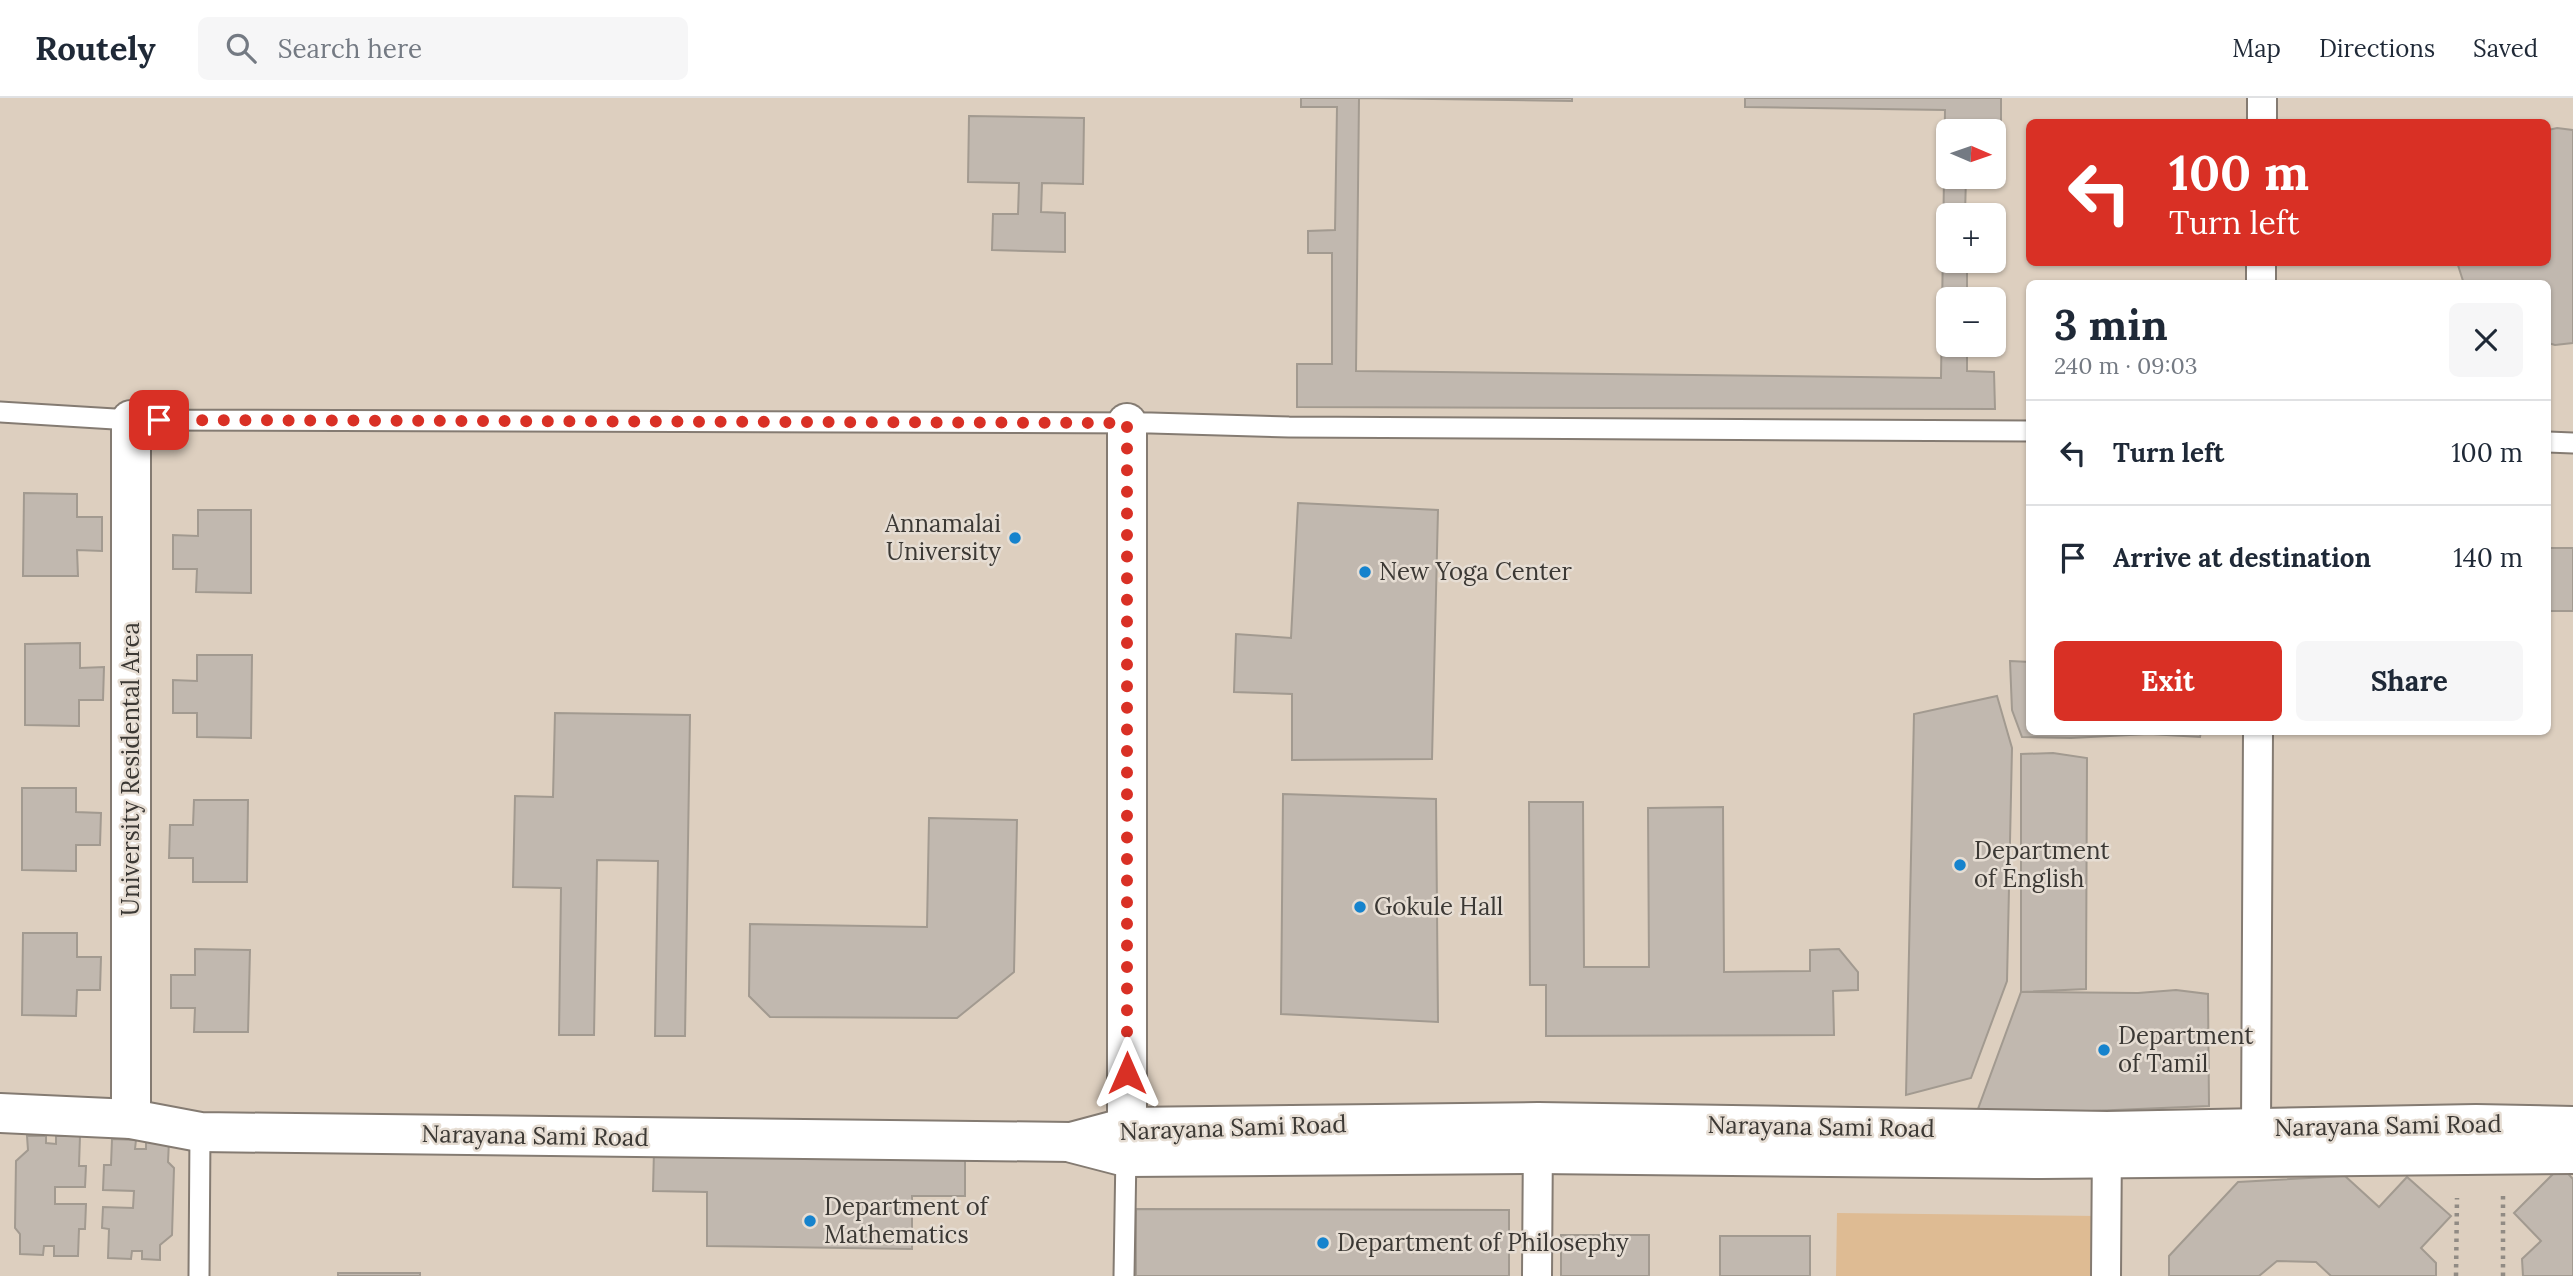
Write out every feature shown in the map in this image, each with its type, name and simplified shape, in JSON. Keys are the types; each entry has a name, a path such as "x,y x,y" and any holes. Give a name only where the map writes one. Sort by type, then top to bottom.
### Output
{"street":[{"path":"2262,98 2262,119"},
{"name":"University Residental Area","path":"131,420 131,1119"},
{"path":"1127,423 1127,1142"},
{"path":"2256,1128 2258,735"},
{"name":"Narayana Sami Road","path":"0,1113 131,1119 200,1132 1071,1142 2108,1131 2476,1124 2573,1126"},
{"path":"2106,1276 2108,1131"},
{"path":"1538,1138 1538,1276"},
{"name":"Narayana Sami Road","path":"1538,1138 2042,1159 2573,1154"}],"lane":[{"path":"0,412 131,420 1127,423 1289,427 2026,431"},
{"path":"2551,442 2573,443"},
{"path":"199,1276 200,1132"},
{"path":"1124,1276 1127,1142"}],"path":[{"path":"2456,1276 2457,1185"},
{"path":"2503,1276 2504,1186"}],"shaded area":[{"name":"Annamalai University","path":"0,98 2573,98 2573,1276 0,1276"},
{"path":"1837,1213 2098,1216 2097,1276 1836,1276"}],"building":[{"path":"1301,98 1359,98 1356,371 1941,378 1941,357 1967,357 1967,371 1994,372 1995,409 1297,407 1297,364 1332,364 1332,253 1308,253 1308,231 1335,230 1337,107 1301,107"},
{"path":"1359,98 1572,98 1572,101"},
{"path":"1745,98 2001,98 2001,119 1945,119 1945,110 1745,107"},
{"path":"969,116 1084,118 1083,184 1042,183 1041,212 1065,213 1065,252 992,250 993,214 1018,214 1019,183 968,182"},
{"path":"2551,129 2573,130 2573,343 2555,345 2551,344 2551,280 2463,280 2458,266 2551,266"},
{"path":"1944,189 1966,189 1965,203 1944,203"},
{"path":"1943,273 1967,273 1967,287 1942,287"},
{"path":"24,493 77,494 77,517 102,517 102,551 77,550 78,576 23,576"},
{"name":"New Yoga Center","path":"1298,503 1438,510 1432,759 1292,760 1292,694 1234,692 1236,634 1291,638"},
{"path":"198,510 251,510 251,593 196,592 197,569 173,569 173,535 198,536"},
{"path":"2551,548 2573,548 2573,611 2551,611"},
{"path":"80,643 80,668 104,667 103,700 79,700 79,726 25,725 25,644"},
{"path":"197,655 252,655 251,738 197,737 197,713 173,713 173,680 197,681"},
{"path":"2010,661 2026,662 2026,735 2130,735 2022,737 2012,710"},
{"name":"Department of English","path":"1997,696 2012,748 2007,981 1971,1078 1906,1095 1914,714"},
{"path":"555,713 690,715 685,1036 655,1036 658,861 597,860 594,1035 559,1035 561,888 513,887 515,796 553,797"},
{"path":"2166,735 2200,735 2200,737"},
{"path":"2053,753 2087,758 2086,989 2021,992 2021,754"},
{"path":"22,788 76,788 76,812 101,813 100,845 76,845 76,871 22,870"},
{"name":"Gokule Hall","path":"1283,794 1436,799 1438,1022 1281,1014"},
{"path":"194,800 248,800 247,882 193,882 193,858 169,858 170,825 193,825"},
{"path":"1529,802 1583,802 1584,967 1649,967 1648,808 1723,807 1724,972 1810,971 1810,950 1839,949 1858,972 1858,990 1833,991 1834,1035 1546,1036 1546,985 1530,985"},
{"path":"929,818 1017,820 1014,972 957,1018 770,1017 749,996 750,924 927,927"},
{"path":"23,933 77,933 77,957 101,957 100,990 77,990 76,1016 22,1015"},
{"path":"195,949 250,950 248,1032 194,1032 195,1008 171,1008 171,975 195,975"},
{"name":"Department of Tamil","path":"2176,990 2208,994 2209,1106 2018,1114 1978,1109 2021,992 2138,993"},
{"path":"27,1136 46,1136 46,1143 56,1144 56,1136 80,1136 79,1166 86,1166 85,1187 55,1187 55,1204 86,1204 85,1229 79,1229 78,1256 54,1256 54,1246 44,1246 43,1255 20,1254 20,1234 15,1228 16,1161 28,1150"},
{"path":"112,1139 136,1140 135,1149 146,1149 146,1140 169,1141 168,1162 174,1168 172,1235 160,1245 160,1260 142,1259 142,1251 132,1251 131,1259 108,1258 109,1229 102,1228 103,1207 133,1208 134,1191 103,1190 104,1165 111,1165"},
{"name":"Department of Mathematics","path":"654,1150 965,1155 965,1196 912,1196 912,1249 707,1246 707,1192 653,1191"},
{"path":"2561,1166 2573,1179 2573,1276 2523,1276 2522,1259 2541,1241 2514,1213"},
{"path":"2345,1176 2379,1207 2407,1177 2451,1216 2421,1248 2436,1263 2436,1276 2331,1276 2316,1262 2277,1261 2259,1276 2169,1276 2169,1256 2238,1182"},
{"name":"Department of Philosephy","path":"1136,1209 1509,1210 1509,1276 1136,1276"},
{"path":"1561,1235 1649,1235 1649,1276 1561,1276"},
{"path":"1720,1236 1810,1236 1810,1276 1720,1276"},
{"path":"338,1273 420,1273 420,1276 338,1276"}],"place":[{"name":"Annamalai University","path":"1015,538"},
{"name":"New Yoga Center","path":"1365,572"},
{"name":"Department of English","path":"1960,865"},
{"name":"Gokule Hall","path":"1360,907"},
{"name":"Department of Tamil","path":"2104,1050"},
{"name":"Department of Mathematics","path":"810,1221"},
{"name":"Department of Philosephy","path":"1323,1243"}],"route":[{"path":"159,420 1127,423 1127,1073"}]}
